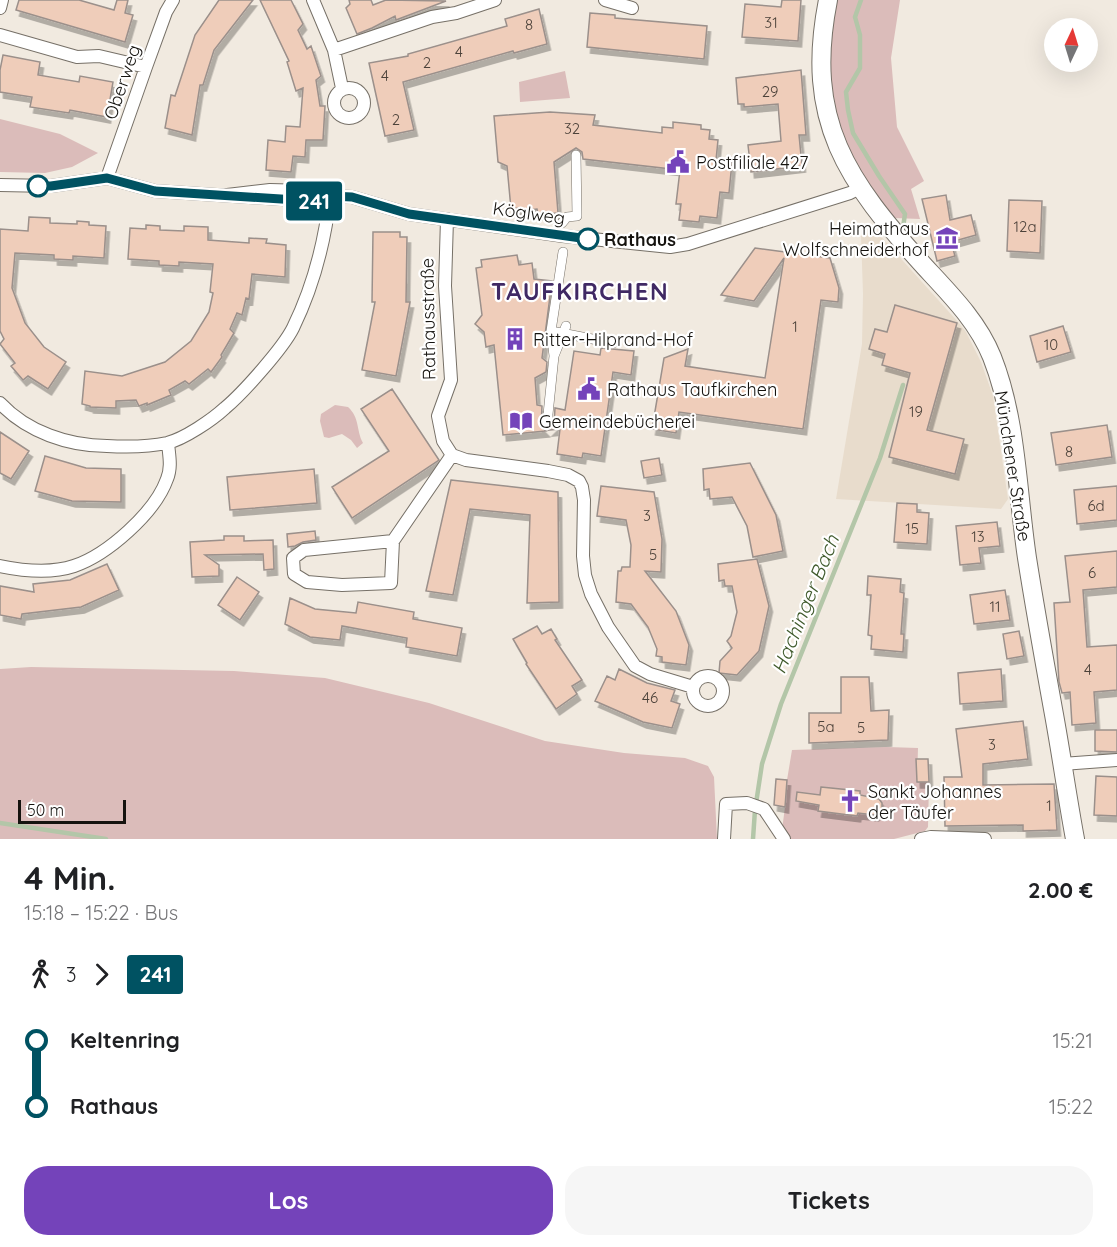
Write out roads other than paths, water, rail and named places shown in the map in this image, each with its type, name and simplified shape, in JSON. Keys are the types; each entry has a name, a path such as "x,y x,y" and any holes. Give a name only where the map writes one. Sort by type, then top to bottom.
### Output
{"main road":[{"name":"Münchener Straße","path":"828,0 820,52 822,85 825,105 847,167 881,217 960,305 979,331 992,357 1004,395 1042,654 1075,839"}],"street":[{"path":"0,8 2,0"},
{"name":"Oberweg","path":"107,178 166,12 174,0"},
{"path":"313,0 334,50 342,88"},
{"path":"334,50 432,17 456,13 495,0"},
{"path":"605,0 632,8"},
{"path":"0,35 77,57 99,56 146,67"},
{"path":"562,223 567,217 577,216 576,155"},
{"name":"Köglweg","path":"0,185 51,186 107,178 155,191 312,201 330,196 352,197 409,214 654,246 680,246 860,188"},
{"path":"0,403 25,423 46,435 87,446 128,447 168,443 195,429 225,408 266,364 292,331 306,298 324,238 330,196"},
{"name":"Rathausstraße","path":"447,219 445,286 451,380 438,416 443,441 452,455"},
{"path":"547,424 554,356 550,332 563,252"},
{"path":"550,332 565,330 613,343"},
{"path":"554,356 565,330"},
{"path":"0,566 23,571 63,568 83,563 103,551 134,525 162,490 168,478 170,463 168,443"},
{"path":"393,541 304,550 293,558 294,574 308,582 342,585 391,583 393,541 452,455 466,460 568,475 579,481 582,487 585,575 591,594 608,627 635,666 650,674 693,687"},
{"path":"1062,764 1117,760"},
{"path":"724,839 726,804 747,803 764,810 784,839"},
{"path":"927,838 985,839"}],"waterway":[{"name":"Hachinger Bach","path":"861,0 855,17 860,35 860,68 846,92 848,110 853,133 905,214 902,234"},
{"name":"Hachinger Bach","path":"753,839 762,764 781,704 880,458 903,385"},
{"path":"0,823 106,839"}],"place":[{"name":"Postfiliale 427","path":"678,162"},
{"name":"Heimathaus Wolfschneiderhof","path":"947,238"},
{"name":"Rathaus","path":"588,239"},
{"name":"Ritter-Hilprand-Hof","path":"515,339"},
{"name":"Rathaus Taufkirchen","path":"589,389"},
{"name":"Gemeindebücherei","path":"521,421"},
{"name":"Sankt Johannes der Täufer","path":"850,801"}],"district":[{"name":"TAUFKIRCHEN","path":"580,291"}]}
